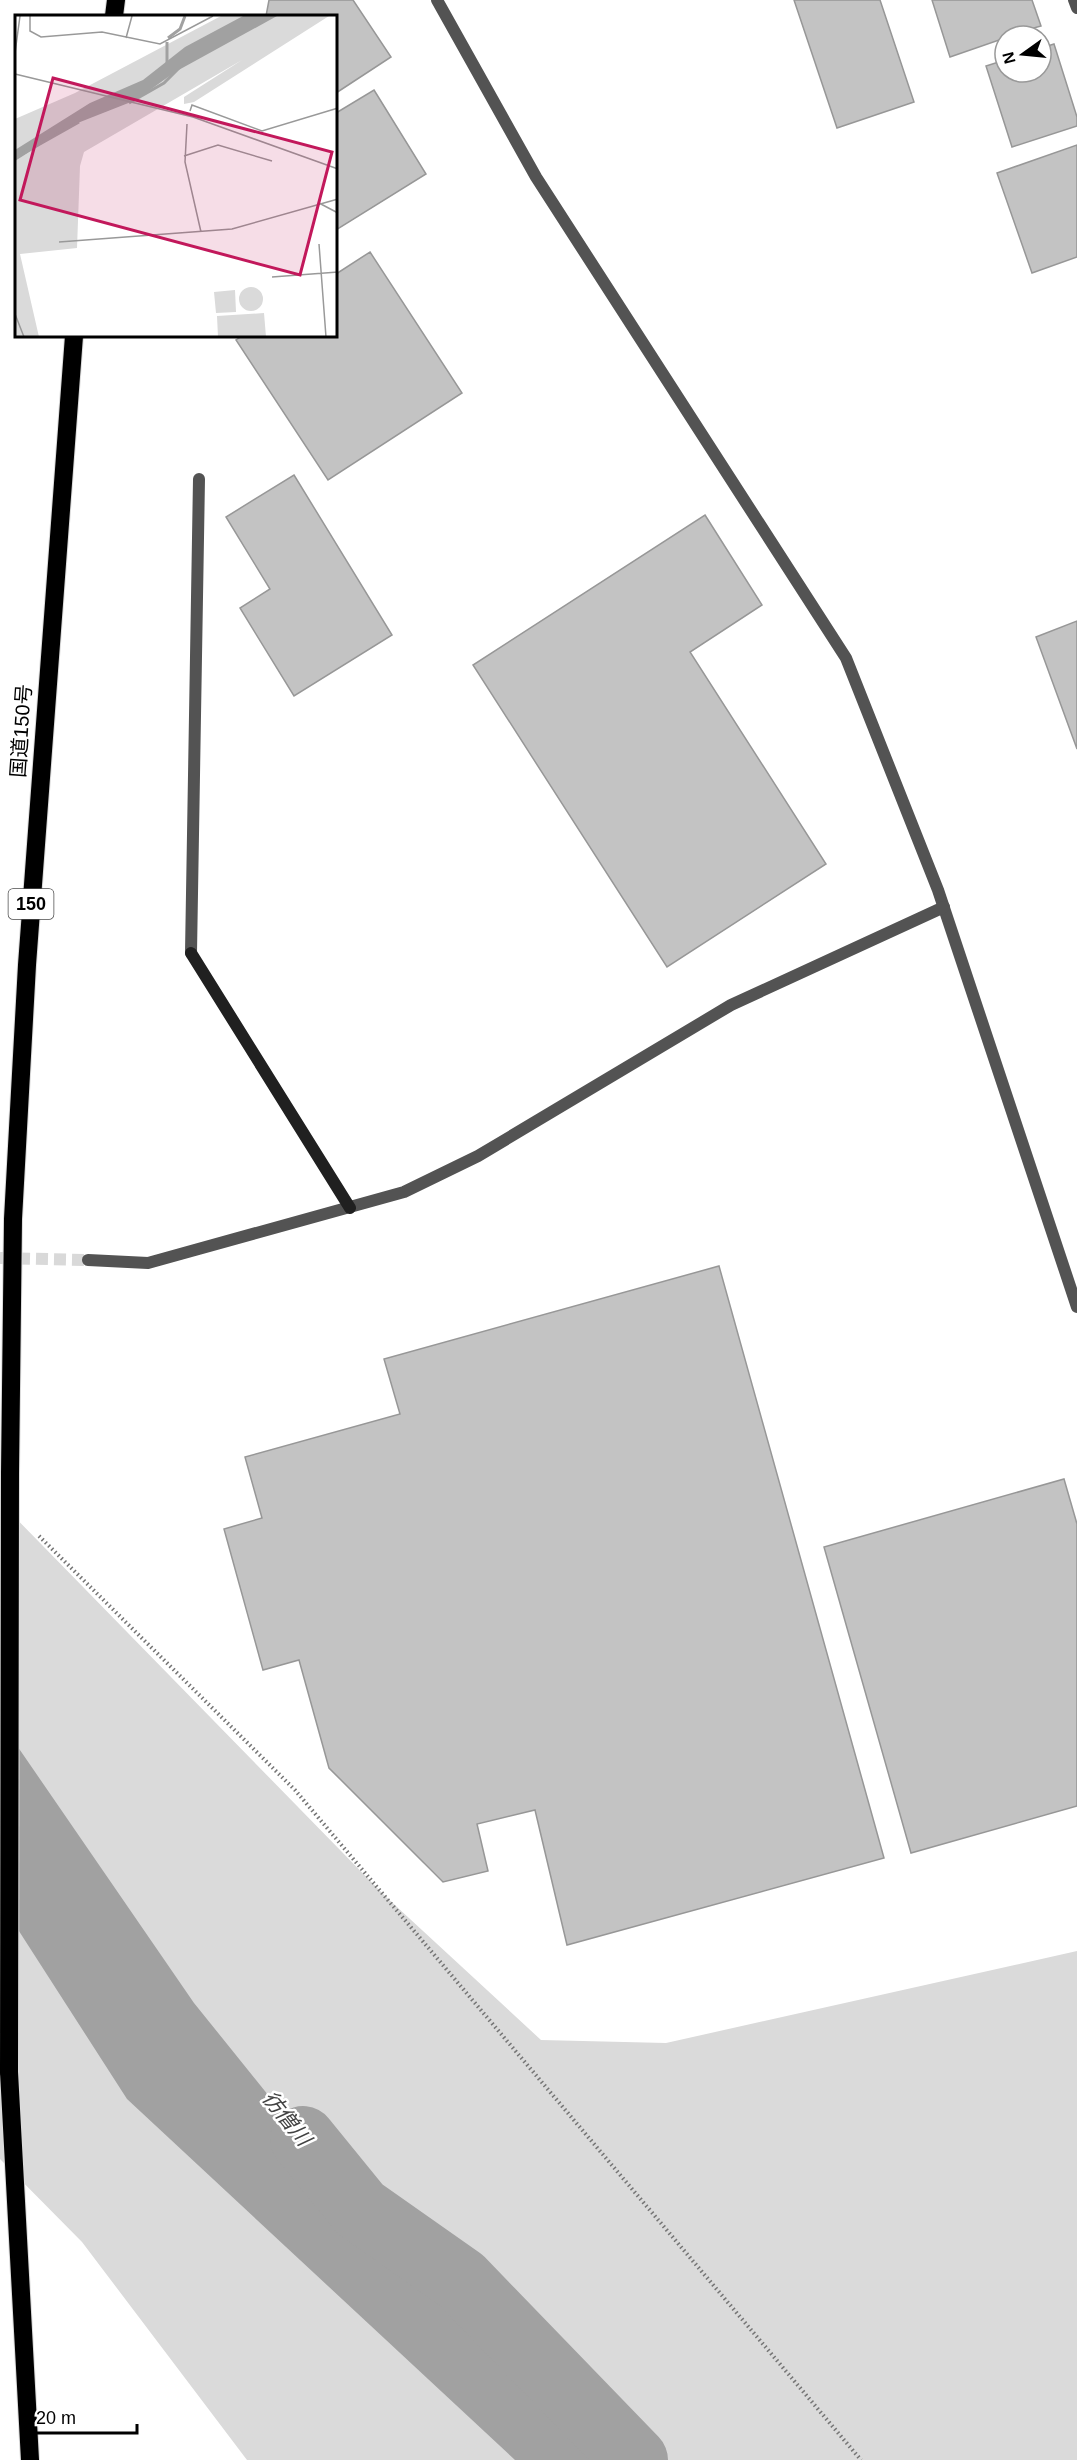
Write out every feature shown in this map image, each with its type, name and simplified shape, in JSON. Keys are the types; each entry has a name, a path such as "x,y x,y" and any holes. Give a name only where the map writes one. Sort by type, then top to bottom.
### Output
{"highway":[{"path":"114,15 116,0"},
{"name":"国道150号","path":"30,2460 9,2072 10,1474 13,1219 26,988 74,338"}],"street":[{"path":"1074,0 1077,8"},
{"path":"441,3 536,177 846,658 944,907 1077,1307"},
{"path":"199,479 190,953 350,1208"},
{"path":"88,1260 148,1263 404,1192 478,1156 731,1005 944,907"}],"path":[{"path":"34,1531 295,1790 861,2460"}],"shaded area":[{"path":"0,1502 384,1895 541,2040 666,2043 1077,1951 1077,2460 247,2460 82,2242 0,2159"},
{"path":"0,1721 194,2003 360,2209 632,2460 515,2460 127,2099 17,1928 0,1909"}],"building":[{"path":"269,0 353,0 391,57 338,92 338,15 266,15"},
{"path":"794,0 880,0 914,102 837,128"},
{"path":"932,0 1032,0 1040,24 993,24 993,42 950,57"},
{"path":"1053,44 1077,117 1077,126 1012,147 986,66 993,64 993,84 1053,84"},
{"path":"374,90 426,174 338,229 338,112"},
{"path":"1077,145 1077,257 1032,273 997,173"},
{"path":"370,252 462,393 328,480 236,340 239,338 338,338 338,273"},
{"path":"294,475 392,635 294,696 240,608 270,589 226,517"},
{"path":"705,515 762,605 690,652 826,864 667,967 473,665"},
{"path":"1077,621 1077,749 1036,637"},
{"path":"719,1266 884,1858 567,1945 535,1810 477,1824 488,1871 443,1882 329,1768 299,1660 263,1670 224,1529 262,1518 245,1457 400,1414 384,1359"},
{"path":"1064,1479 1077,1524 1077,1806 911,1853 824,1547"}],"waterway":[{"name":"彷僧川","path":"303,2139 360,2209 461,2280 635,2460"}],"tunnel":[{"path":"0,1258 88,1260"}]}
